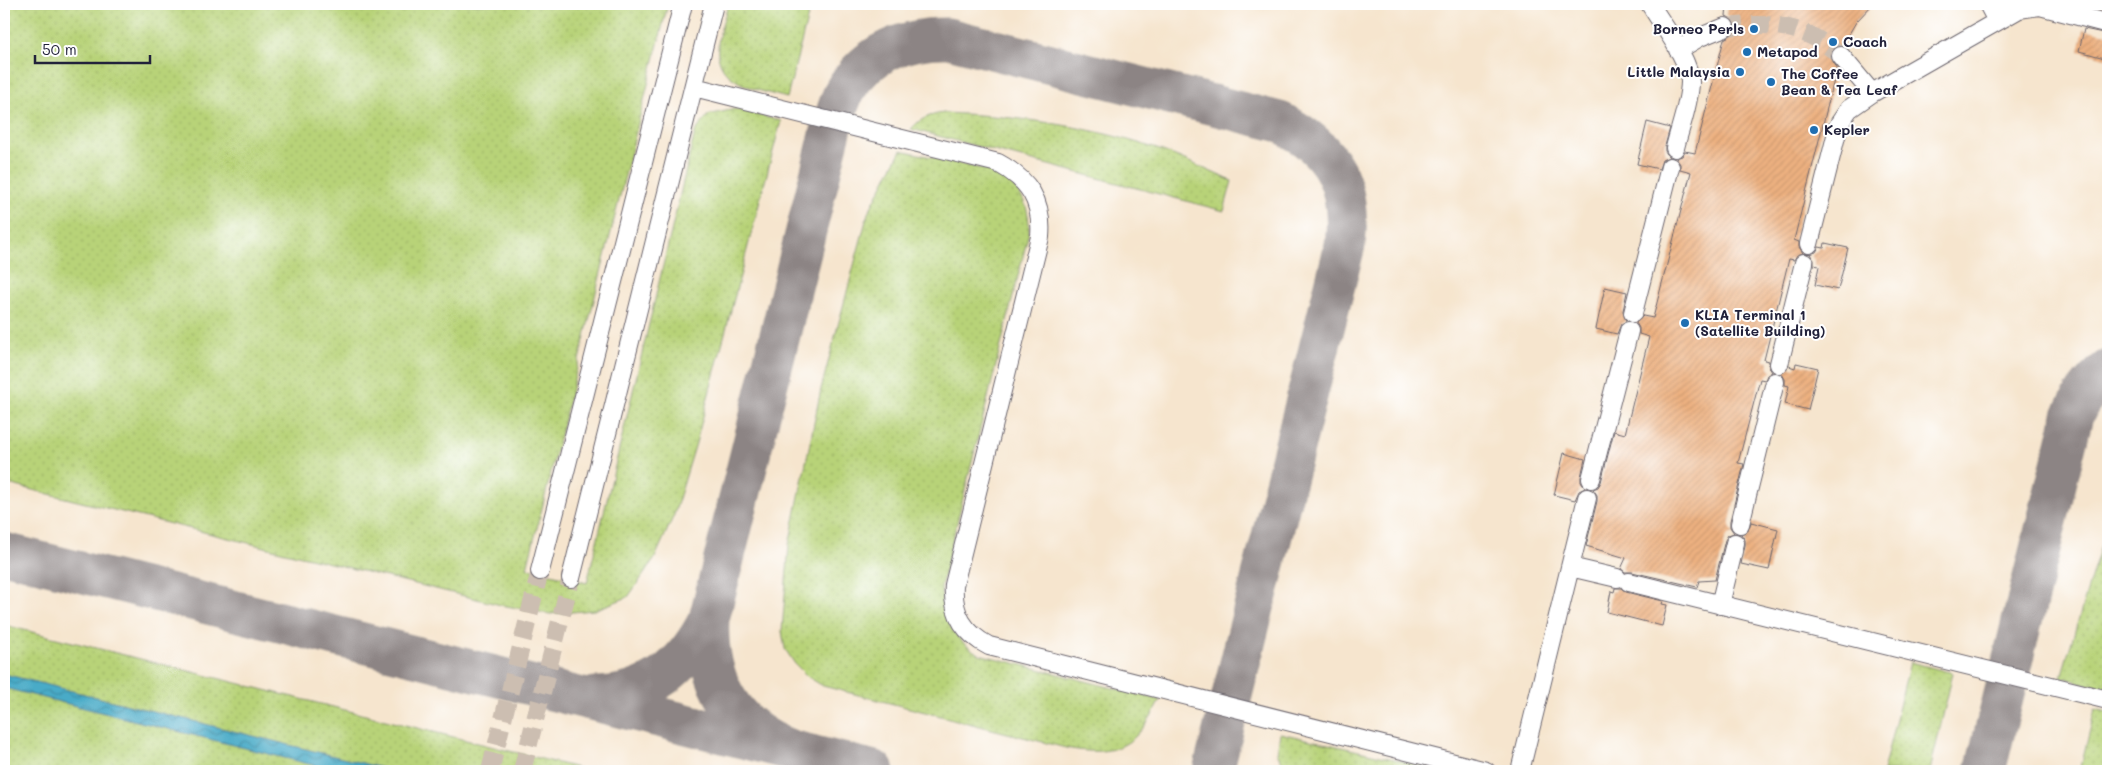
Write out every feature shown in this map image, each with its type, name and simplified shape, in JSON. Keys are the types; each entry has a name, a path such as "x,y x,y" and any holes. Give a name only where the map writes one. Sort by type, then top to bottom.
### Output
{"street":[{"path":"540,571 683,4"},
{"path":"572,578 714,4"},
{"path":"1650,4 1678,50 1685,64 1690,82 1675,148"},
{"path":"1988,4 1997,21"},
{"path":"1809,244 1840,124 1849,109 2019,9 2035,6 2105,23"},
{"path":"1678,50 1700,37 1726,27"},
{"path":"1841,56 1872,94"},
{"path":"694,87 998,163 1019,176 1034,196 1041,222 1040,237 954,585 954,603 959,618 966,630 977,640 999,649 1486,771"},
{"path":"1633,313 1670,167"},
{"path":"1779,364 1804,263"},
{"path":"1592,479 1629,331"},
{"path":"1740,524 1774,382"},
{"path":"1520,771 1587,498"},
{"path":"1720,605 1735,543"},
{"path":"1570,568 2108,700"}],"green space":[{"path":"4,4 668,4 527,568 587,583 695,132 708,115 735,109 781,121 696,443 674,515 654,560 628,597 594,610 550,614 501,605 4,483"},
{"path":"728,4 811,4 787,98 740,83 723,69 719,58 718,45"},
{"path":"944,113 997,116 1050,123 1102,133 1154,148 1184,159 1232,181 1224,211 911,129 918,122 926,118"},
{"path":"901,150 991,171 1015,188 1025,203 1029,221 1029,232 941,587 947,618 962,642 979,654 1160,700 1143,728 1124,745 1099,751 1066,748 823,686 808,677 795,664 785,649 782,631 789,545 821,389 868,213"},
{"path":"2108,522 2108,676 2105,689 2061,677"},
{"path":"4,625 590,771 4,771"},
{"path":"1910,662 1953,673 1930,771 1883,771"},
{"path":"2095,709 2108,712 2108,771 2080,771"},
{"path":"1280,733 1446,771 1288,771 1277,753"}],"water":[{"path":"4,674 394,771 337,771 4,688"}],"building":[{"name":"KLIA Terminal 1 (Satellite Building)","path":"1727,4 1873,4 1856,22 1842,46 1835,48 1831,53 1831,58 1837,68 1794,240 1799,242 1799,247 1803,253 1797,255 1794,260 1789,259 1764,360 1769,361 1769,367 1772,372 1767,375 1765,380 1760,379 1738,463 1744,464 1730,521 1730,527 1734,533 1728,535 1725,540 1715,580 1699,581 1697,587 1625,572 1621,569 1626,558 1586,546 1597,501 1597,495 1593,489 1598,487 1601,482 1614,431 1625,434 1649,337 1639,334 1639,328 1636,323 1643,316 1653,318 1691,172 1680,169 1680,164 1676,158 1682,156 1685,151 1695,153 1724,39 1733,34 1735,29 1732,19 1726,16"},
{"path":"2084,29 2108,34 2108,59 2079,51"},
{"path":"1647,122 1670,128 1665,146 1665,151 1669,157 1662,160 1659,169 1637,164"},
{"path":"1825,243 1848,248 1838,290 1815,285 1819,266 1814,265 1814,260 1810,254 1816,252 1819,247 1824,248"},
{"path":"1605,287 1627,292 1623,311 1626,321 1621,324 1617,334 1596,329"},
{"path":"1796,363 1818,368 1808,410 1785,404 1789,386 1785,385 1785,379 1782,374 1789,366 1795,368"},
{"path":"1564,453 1585,459 1581,482 1585,488 1579,491 1575,500 1554,495"},
{"path":"1751,522 1778,529 1769,570 1741,564 1745,540 1741,534 1748,531"},
{"path":"1615,588 1621,588 1626,592 1663,601 1662,604 1667,605 1662,626 1607,612 1611,591 1614,592"}],"taxiway":[{"path":"788,749 768,739 751,727 737,714 726,698 712,661 709,641 709,619 832,127 841,99 854,77 876,57 903,44 917,40 948,38 1280,122 1314,144 1326,157 1342,187 1346,224 1345,245 1213,771"},
{"path":"1985,771 2073,416 2087,391 2108,370"},
{"path":"4,553 874,771"},
{"path":"595,697 633,691 649,685 664,676 689,651 709,619"}],"tunnel":[{"path":"1725,27 1758,25 1800,31 1814,37 1841,56"},
{"path":"490,771 540,571"},
{"path":"522,771 571,578"}],"place":[{"name":"Borneo Perls","path":"1754,29"},
{"name":"Coach","path":"1833,42"},
{"name":"Metapod","path":"1747,52"},
{"name":"Little Malaysia","path":"1740,72"},
{"name":"The Coffee Bean & Tea Leaf","path":"1771,82"},
{"name":"Kepler","path":"1814,130"},
{"name":"KLIA Terminal 1 (Satellite Building)","path":"1685,323"}]}
